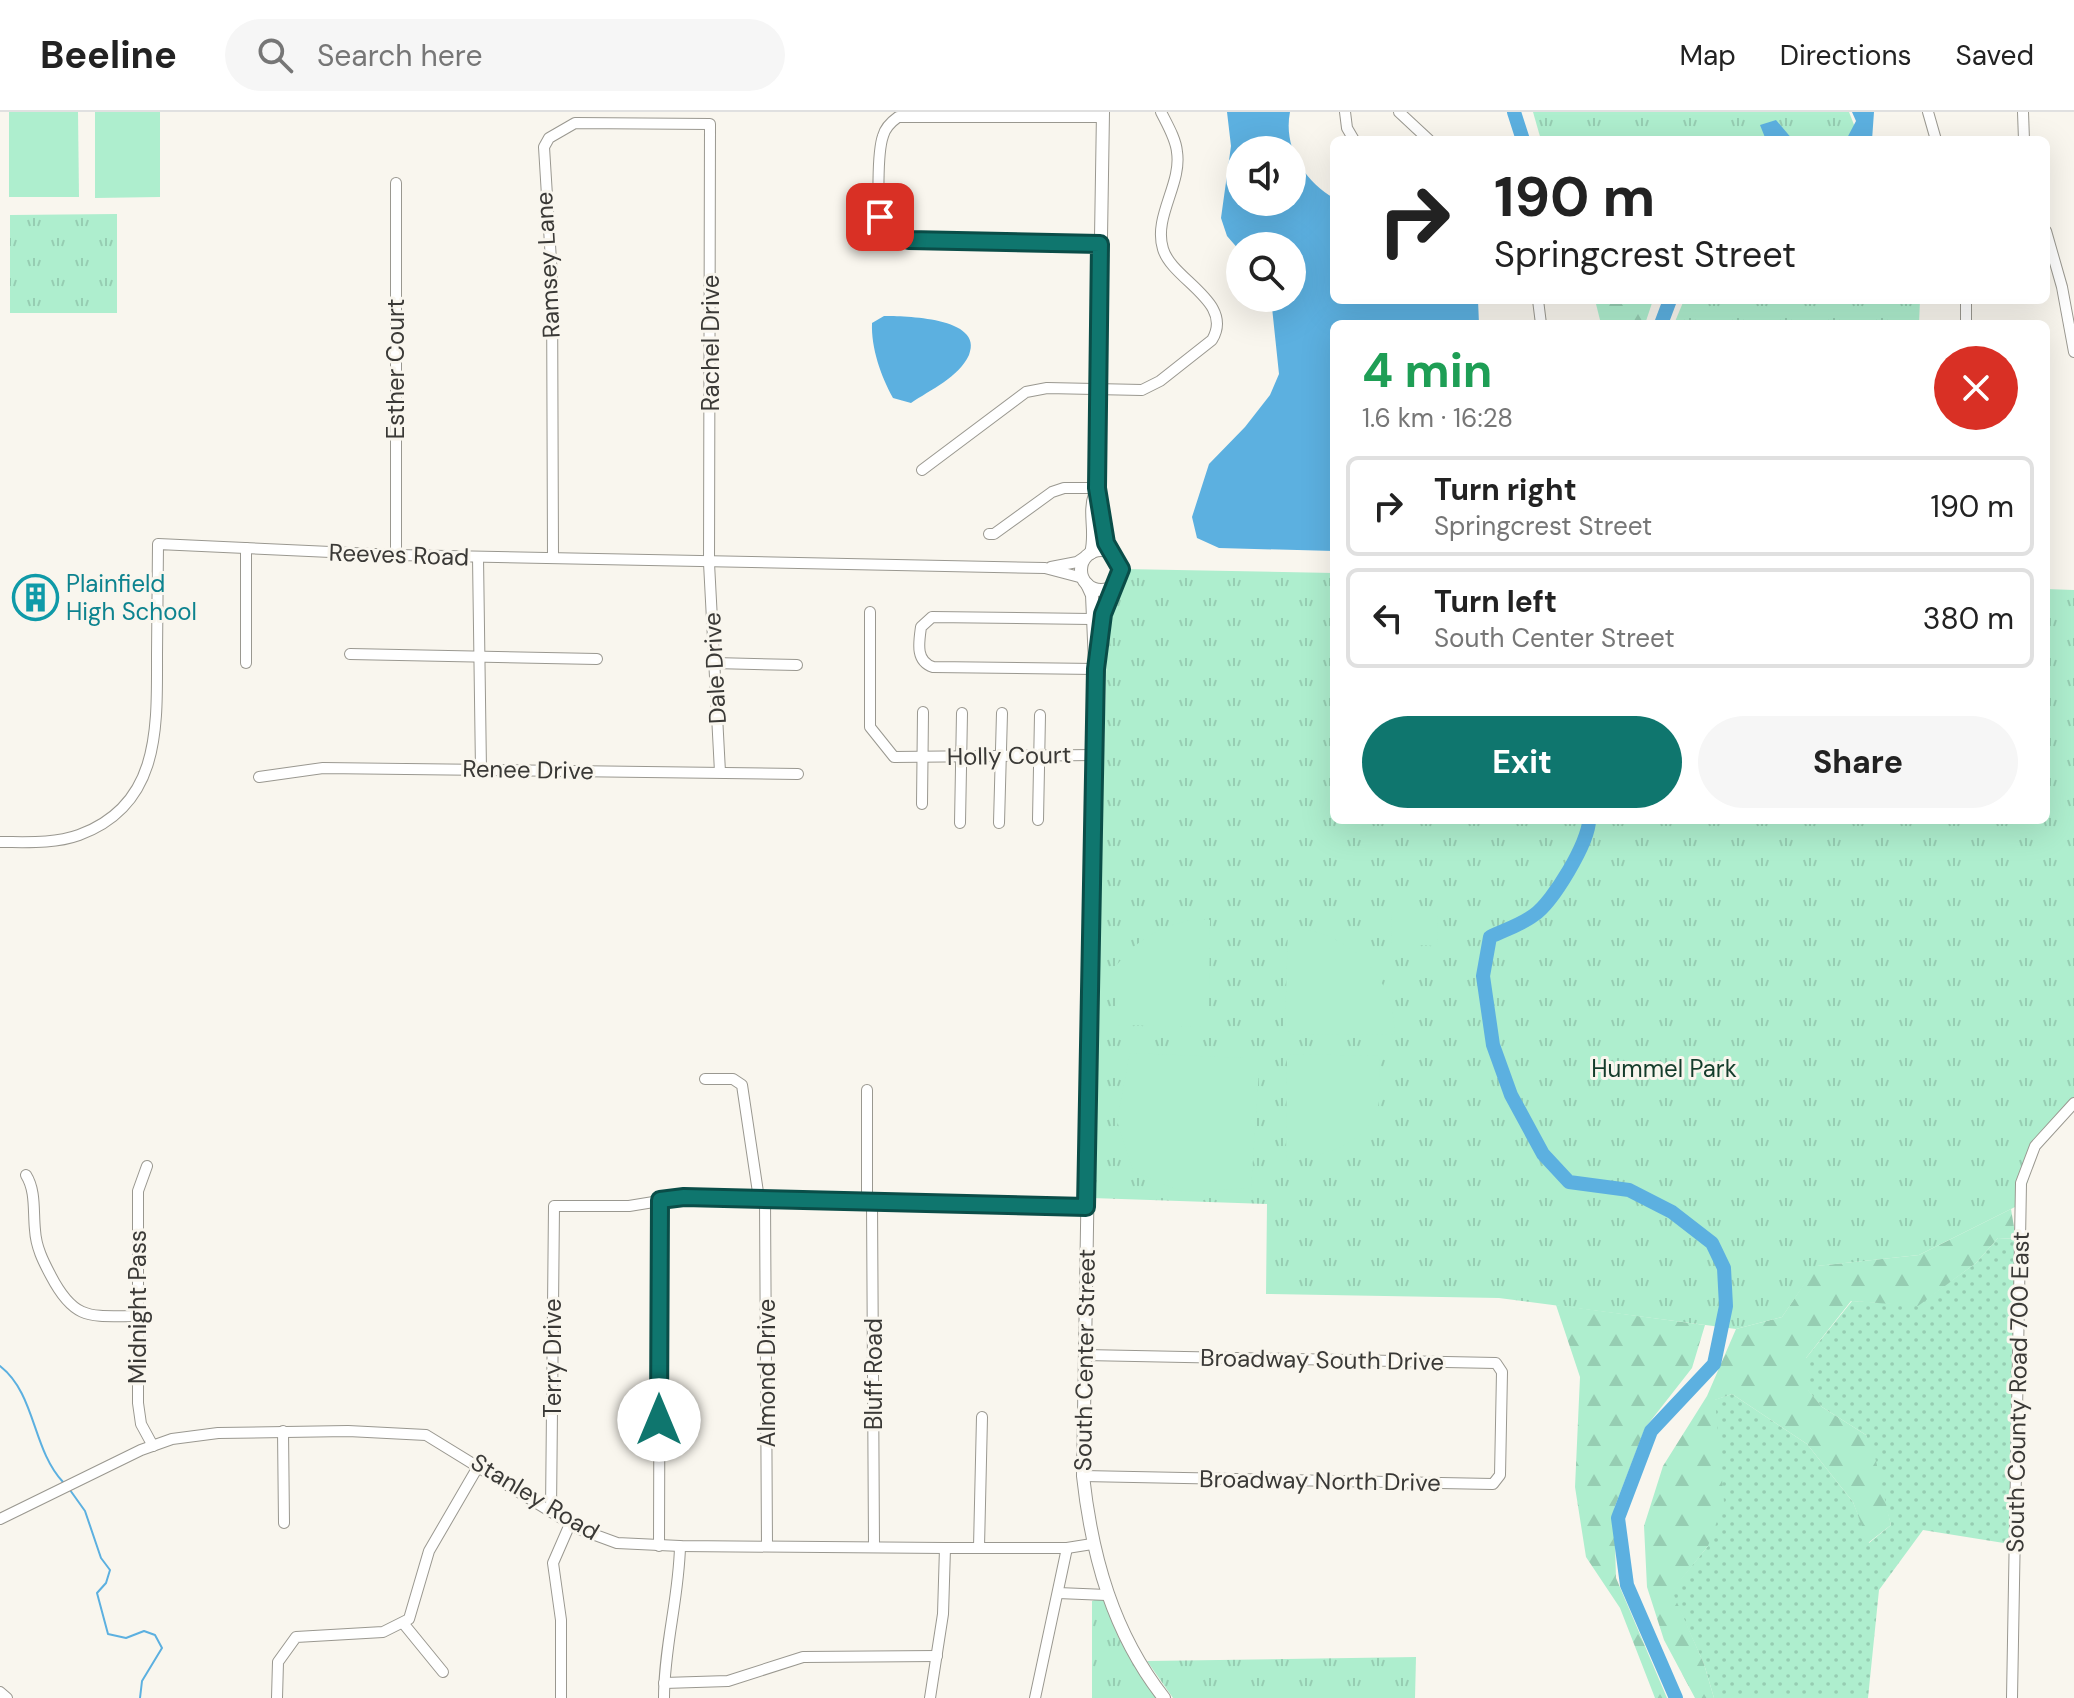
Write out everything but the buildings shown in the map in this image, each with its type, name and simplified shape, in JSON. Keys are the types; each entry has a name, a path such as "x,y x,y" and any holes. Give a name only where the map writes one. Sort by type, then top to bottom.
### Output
{"main road":[{"path":"1097,488 1092,502 1096,538 1081,567 1085,581 1098,589 1114,584 1121,569 1106,543 1097,488 1103,115"},
{"path":"1088,554 1102,550 1113,554"},
{"name":"South Center Street","path":"1085,581 1092,595 1096,669 1083,1476 1092,1544 1107,1595 1135,1655 1164,1698"},
{"name":"South Center Street","path":"1096,669 1103,614 1114,584"}],"street":[{"path":"922,470 1026,392 1041,388 1142,390 1205,349 1217,333 1211,306 1163,249 1162,229 1178,159 1176,146 1161,112"},
{"path":"1345,112 1352,136"},
{"path":"1928,112 1935,136"},
{"path":"2023,112 2024,136"},
{"path":"1401,113 1419,136"},
{"path":"1100,244 899,237 880,217 880,173 883,136 898,117 1103,115"},
{"name":"Ramsey Lane","path":"553,558 552,277 544,147 549,138 575,123 710,124"},
{"name":"Rachel Drive","path":"709,563 710,124"},
{"name":"Esther Court","path":"396,183 396,555"},
{"path":"2050,245 2062,287 2074,352"},
{"path":"989,534 994,534 1052,492 1064,488 1097,488"},
{"name":"Reeves Road","path":"0,842 36,842 78,836 105,823 127,804 143,778 156,740 158,544 396,555 1045,568 1077,562 1088,554"},
{"path":"246,548 246,663"},
{"path":"478,557 477,658 481,770"},
{"name":"Dale Drive","path":"709,563 720,772"},
{"name":"Reeves Road","path":"1045,568 1085,581"},
{"name":"Holly Court","path":"870,612 870,727 892,756 1095,755"},
{"path":"1091,619 932,617 923,622 920,630 920,656 930,666 1096,669"},
{"path":"350,654 597,659"},
{"path":"714,663 797,665"},
{"path":"922,804 923,712"},
{"path":"960,823 962,713"},
{"path":"999,823 1002,713"},
{"path":"1038,820 1040,715"},
{"name":"Renee Drive","path":"259,777 287,776 323,768 798,774"},
{"name":"Almond Drive","path":"705,1079 733,1079 742,1085 762,1200 767,1546"},
{"name":"Bluff Road","path":"867,1090 874,1546"},
{"name":"South County Road 700 East","path":"2012,1698 2021,1183 2035,1146 2074,1103"},
{"name":"Midnight Pass","path":"147,1166 138,1191 138,1414 153,1446"},
{"path":"26,1175 32,1185 35,1234 40,1254 65,1302 87,1315 138,1316"},
{"path":"659,1546 660,1200 684,1197 1086,1207"},
{"name":"Terry Drive","path":"551,1511 554,1206 629,1206 660,1200"},
{"name":"Broadway South Drive","path":"1085,1355 1496,1363 1502,1372 1501,1423"},
{"path":"979,1547 982,1417"},
{"name":"Broadway North Drive","path":"1083,1476 1493,1484 1500,1475 1501,1423"},
{"path":"283,1431 284,1523"},
{"name":"Stanley Road","path":"0,1519 153,1446 190,1436 283,1431 426,1435 570,1524 605,1540 659,1546 1067,1548 1092,1544"},
{"path":"277,1698 278,1662 296,1637 383,1632 403,1623 415,1604 429,1551 479,1465"},
{"path":"561,1698 561,1620 553,1563 570,1524"},
{"path":"664,1698 668,1637 679,1582 680,1546"},
{"path":"930,1698 937,1656 945,1548"},
{"path":"1035,1698 1067,1548"},
{"path":"1058,1593 1107,1595"},
{"path":"403,1623 443,1672"},
{"path":"664,1683 728,1681 803,1657 937,1656"},
{"path":"0,1692 7,1698"}],"green space":[{"path":"9,112 78,112 79,197 9,197"},
{"path":"95,112 160,112 160,197 95,198"},
{"path":"1533,112 1849,112 1858,136 1540,136"},
{"path":"117,214 117,313 10,313 10,215"},
{"path":"1596,304 1652,304 1646,320 1600,320"},
{"path":"1682,304 1920,304 1919,320 1676,320"},
{"name":"Hummel Park","path":"1123,569 1330,573 1330,824 2050,824 2050,589 2074,590 2074,1105 2041,1137 2021,1204 1919,1255 1817,1266 1782,1317 1736,1329 1499,1298 1266,1294 1267,1204 1092,1198 1107,640"},
{"path":"1392,912 1438,914 1437,946 1391,944"},
{"path":"1191,920 1210,920 1209,1021 1203,1027 1116,1025 1116,966 1149,936"},
{"path":"1288,928 1329,936 1364,959 1387,993 1393,1013 1394,1035 1291,1034 1285,1027"},
{"path":"1130,1053 1247,1058 1259,1071 1251,1188 1183,1192 1134,1172 1117,1121"},
{"path":"1291,1054 1380,1056 1380,1095 1373,1120 1353,1140 1327,1153 1286,1161 1287,1060"},
{"path":"2011,1209 2016,1239 1998,1238 1976,1263 1918,1306 1851,1301 1806,1358 1808,1390 1822,1407 1866,1435 1875,1457 1891,1525 1868,1543 1853,1502 1807,1444 1732,1394 1715,1400 1724,1502 1708,1546 1672,1591 1704,1664 1714,1698 1695,1698 1664,1640 1647,1587 1644,1526 1663,1466 1707,1396 1736,1329 1782,1317 1816,1266 1919,1255"},
{"path":"1998,1238 2016,1239 2010,1544 1923,1530 1879,1590 1868,1698 1714,1698 1704,1664 1671,1591 1708,1546 1714,1400 1732,1394 1807,1444 1853,1502 1869,1543 1891,1525 1866,1435 1822,1407 1805,1387 1806,1358 1852,1301 1918,1305 1976,1263"},
{"path":"1556,1305 1705,1325 1692,1368 1645,1428 1614,1509 1616,1578 1667,1698 1655,1698 1620,1608 1586,1557 1575,1487 1580,1377"},
{"path":"1107,1595 1164,1698 1092,1698 1092,1601"},
{"path":"1416,1657 1415,1698 1173,1698 1147,1661"}],"water":[{"path":"1227,112 1290,112 1290,136 1230,136"},
{"path":"1852,112 1874,112 1872,136 1848,136 1856,121"},
{"path":"1776,120 1790,136 1764,136 1760,125"},
{"path":"1306,174 1330,195 1330,304 1478,304 1479,320 1330,320 1330,551 1219,548 1197,538 1192,517 1209,464 1245,427 1270,395 1279,374 1272,312 1306,312 1306,232 1226,233 1221,218 1226,182 1226,216 1306,216"},
{"path":"884,316 923,318 954,326 965,333 971,342 969,355 951,376 911,403 893,398 873,342 872,323"}],"waterway":[{"path":"1514,112 1522,136"},
{"path":"1662,320 1668,304"},
{"path":"1588,824 1577,856 1551,898 1529,919 1490,937 1483,976 1493,1045 1511,1095 1543,1154 1569,1182 1629,1190 1672,1212 1712,1243 1724,1268 1726,1306 1714,1364 1651,1431 1618,1518 1627,1585 1676,1698"},
{"path":"0,1366 21,1391 45,1454 63,1482"},
{"path":"70,1490 85,1511 101,1558 110,1570 106,1583 97,1593 108,1634 126,1638 144,1631 155,1635 162,1648 142,1681 140,1698"}],"place":[{"name":"Plainfield High School","path":"35,598"}],"route":[{"path":"659,1420 660,1200 684,1197 1086,1207 1096,669 1103,614 1121,569 1106,543 1097,488 1100,244 909,240 891,232 880,217"}]}
